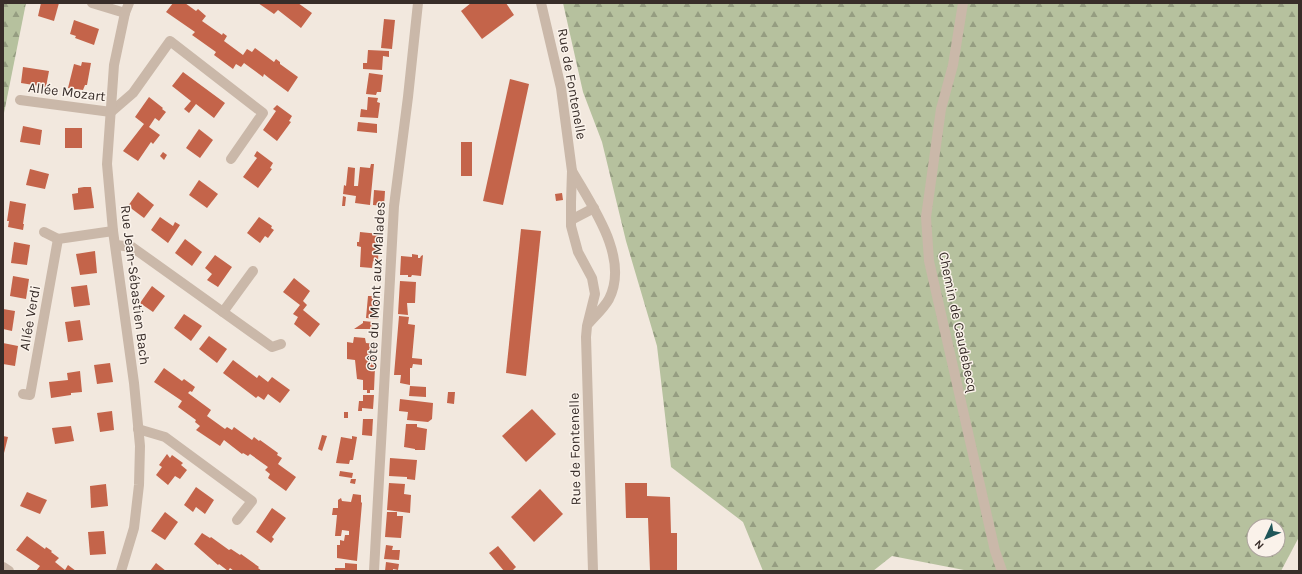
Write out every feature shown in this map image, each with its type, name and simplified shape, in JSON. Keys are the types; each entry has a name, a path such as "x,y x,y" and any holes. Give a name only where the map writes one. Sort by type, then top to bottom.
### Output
{"street":[{"path":"92,3 125,13"},
{"name":"Rue Jean-Sébastien Bach","path":"121,571 134,528 139,485 138,429 134,383 113,230 107,164 114,65 125,13 129,3"},
{"name":"Côte du Mont aux Malades","path":"374,571 394,206 418,3"},
{"name":"Rue de Fontenelle","path":"541,3 561,88 572,171 571,226 578,252 592,278 595,294 587,326 586,353 593,571"},
{"name":"Chemin de Caudebecq","path":"963,3 953,65 941,109 926,218 929,261 995,551 1002,571"},
{"path":"111,112 133,93 170,41 263,113 231,159"},
{"name":"Allée Mozart","path":"20,100 111,112"},
{"name":"Rue de Fontenelle","path":"572,171 605,229 615,263 614,282 609,300 587,326"},
{"path":"571,220 594,208"},
{"path":"44,232 58,239 113,230"},
{"name":"Allée Verdi","path":"23,394 30,394 58,239"},
{"path":"116,245 132,247 272,347 281,344"},
{"path":"223,312 253,270"},
{"path":"138,429 165,437 252,501 237,520"},
{"path":"3,567 9,571"}],"green space":[{"path":"3,3 26,3 3,118"},
{"path":"563,3 1299,3 1299,537 1281,571 969,571 892,556 873,571 763,571 743,522 671,467 657,346 626,241 602,142 583,92"}],"building":[{"path":"41,3 59,3 54,21 38,16"},
{"path":"173,3 185,3 196,11 198,9 206,16 202,21 222,35 223,33 227,36 224,41 243,55 247,49 252,52 255,48 274,62 276,59 280,62 280,64 298,77 288,92 264,74 263,77 244,63 241,67 236,64 233,69 214,55 216,52 192,35 195,32 166,12"},
{"path":"258,3 298,3 312,13 301,28 278,10 274,14"},
{"path":"471,3 506,3 514,15 482,39 461,11"},
{"path":"384,19 395,20 392,49 381,48"},
{"path":"74,20 99,29 94,45 75,38 76,36 70,34"},
{"path":"368,50 389,51 389,57 383,56 382,70 363,69 363,63 367,63"},
{"path":"82,62 91,63 87,85 85,85 83,90 68,88 74,64 81,66"},
{"path":"23,67 49,71 46,87 21,83"},
{"path":"183,72 225,103 214,118 196,104 189,113 184,109 191,101 172,86"},
{"path":"369,73 383,75 381,92 377,92 376,95 366,94"},
{"path":"510,79 529,84 503,205 483,201"},
{"path":"149,97 166,112 159,121 155,118 149,127 160,135 153,144 151,142 138,161 123,151 144,124 135,117"},
{"path":"368,97 378,98 377,102 380,103 378,118 360,117 361,109 367,110"},
{"path":"277,105 292,116 289,121 291,122 277,141 263,130 276,111 273,109"},
{"path":"358,122 377,124 377,133 357,131"},
{"path":"23,126 42,130 40,145 20,142"},
{"path":"65,128 82,128 82,148 65,148"},
{"path":"199,129 213,140 200,158 186,148"},
{"path":"461,142 472,142 472,176 461,176"},
{"path":"257,151 273,163 270,168 272,169 258,188 243,177 257,158 254,156"},
{"path":"163,152 167,155 164,160 160,156"},
{"path":"371,164 374,164 370,205 355,203 356,196 343,194 344,185 346,186 348,167 355,168 354,186 358,186 360,167 370,168"},
{"path":"30,169 49,174 45,189 26,185"},
{"path":"199,180 218,194 207,208 189,195"},
{"path":"91,187 94,208 74,210 72,194 78,193 78,188"},
{"path":"374,190 385,191 384,206 373,205"},
{"path":"138,192 154,205 144,218 128,206"},
{"path":"562,193 563,200 556,201 555,194"},
{"path":"343,196 346,197 345,206 342,206"},
{"path":"10,201 26,204 23,230 8,227 9,221 7,221"},
{"path":"160,217 173,226 175,222 180,225 168,243 151,230"},
{"path":"259,217 272,226 271,228 274,230 268,238 265,236 260,243 247,233"},
{"path":"521,229 541,231 526,376 506,373"},
{"path":"360,232 379,234 378,262 373,261 372,268 360,267 361,247 357,246 357,242 359,242"},
{"path":"185,239 202,252 192,266 175,253"},
{"path":"14,242 30,245 27,265 11,263"},
{"path":"95,251 97,273 80,275 76,254"},
{"path":"412,254 418,255 418,258 423,255 421,276 412,275 411,277 408,277 408,275 400,275 401,256 412,257"},
{"path":"215,255 232,267 218,287 207,280 212,274 205,268"},
{"path":"13,276 29,279 26,299 10,296"},
{"path":"294,278 310,291 303,301 307,305 303,310 320,324 310,337 294,324 298,317 293,314 300,305 283,292"},
{"path":"400,281 416,282 415,303 407,303 408,315 398,314"},
{"path":"87,285 90,305 74,307 71,287"},
{"path":"152,286 165,296 153,312 140,303"},
{"path":"368,296 379,296 378,319 366,318"},
{"path":"3,309 15,311 12,331 3,329"},
{"path":"184,314 202,326 191,341 174,328"},
{"path":"399,316 409,317 408,324 415,325 412,358 422,359 422,365 413,364 412,368 410,368 410,385 400,383 401,375 394,375"},
{"path":"80,320 83,340 68,342 65,322"},
{"path":"363,321 373,322 372,329 354,329 363,323"},
{"path":"209,336 227,349 217,363 199,349"},
{"path":"354,337 365,338 366,343 376,344 374,390 370,390 370,393 367,393 367,390 363,390 363,380 357,379 355,360 347,359 347,342 353,343"},
{"path":"3,343 18,346 15,366 3,364"},
{"path":"233,360 257,378 259,375 268,382 272,377 290,390 280,403 268,394 264,400 258,396 256,398 223,373"},
{"path":"110,363 113,382 97,384 94,365"},
{"path":"164,368 182,381 184,379 195,387 192,392 190,391 188,393 211,410 207,416 225,429 227,427 232,430 234,427 252,440 254,437 259,441 260,440 278,453 277,455 282,458 278,464 296,477 286,491 268,478 270,474 265,470 268,467 250,454 248,456 243,453 242,454 224,440 220,446 196,430 200,426 195,422 196,420 178,407 182,401 154,382"},
{"path":"80,371 82,392 51,398 49,382 68,380 67,373"},
{"path":"410,386 426,387 426,397 409,396"},
{"path":"448,392 455,392 454,404 447,403"},
{"path":"363,395 374,395 373,409 362,408 362,411 358,411 359,401 363,401"},
{"path":"400,399 433,403 432,419 428,422 407,420 408,412 399,411"},
{"path":"532,409 556,434 526,462 502,436"},
{"path":"112,411 114,430 100,432 97,413"},
{"path":"344,412 348,412 348,418 344,418"},
{"path":"363,419 373,419 372,436 362,435"},
{"path":"406,424 417,424 417,427 427,429 425,450 415,450 404,447"},
{"path":"71,426 74,441 55,444 52,428"},
{"path":"322,435 327,436 322,451 318,449"},
{"path":"3,436 8,437 4,453 3,453"},
{"path":"352,436 357,437 353,460 350,460 349,464 336,463 341,437 352,439"},
{"path":"167,454 170,458 172,455 183,463 181,465 187,470 180,479 175,476 168,485 156,475 162,467 159,465"},
{"path":"390,458 417,460 415,480 407,479 407,477 389,476"},
{"path":"340,471 353,473 352,478 339,476"},
{"path":"351,479 356,479 355,484 350,483"},
{"path":"389,483 405,484 404,494 411,495 410,513 387,510"},
{"path":"625,483 647,483 647,496 670,497 671,533 677,533 677,571 650,571 648,518 626,518"},
{"path":"106,484 108,506 91,508 90,486"},
{"path":"196,487 214,500 205,514 196,507 193,512 184,505"},
{"path":"540,489 563,514 534,542 511,517"},
{"path":"27,492 47,500 40,514 20,506"},
{"path":"353,494 361,495 362,503 357,561 337,558 337,545 340,545 340,540 344,541 345,535 349,535 349,531 342,530 341,536 335,536 337,515 332,515 333,508 338,508 338,500 341,498 342,501 351,502"},
{"path":"272,508 286,518 272,537 274,539 271,543 256,532"},
{"path":"165,512 178,522 165,540 151,531"},
{"path":"387,512 397,512 397,516 403,516 401,538 385,537"},
{"path":"104,531 106,554 90,555 88,532"},
{"path":"202,533 210,538 211,537 229,550 231,549 240,555 241,554 259,567 258,568 262,571 234,571 230,568 228,571 219,564 218,565 194,544"},
{"path":"27,536 45,549 46,547 52,551 51,552 59,558 55,562 65,570 68,565 76,571 36,571 40,566 16,550"},
{"path":"386,545 393,546 392,550 400,550 399,560 384,559"},
{"path":"498,546 516,567 512,571 504,571 489,553"},
{"path":"386,562 399,564 398,570 393,569 393,571 385,571"},
{"path":"156,563 166,571 150,571"},
{"path":"345,563 357,564 357,571 335,571 335,568 345,568"}]}
